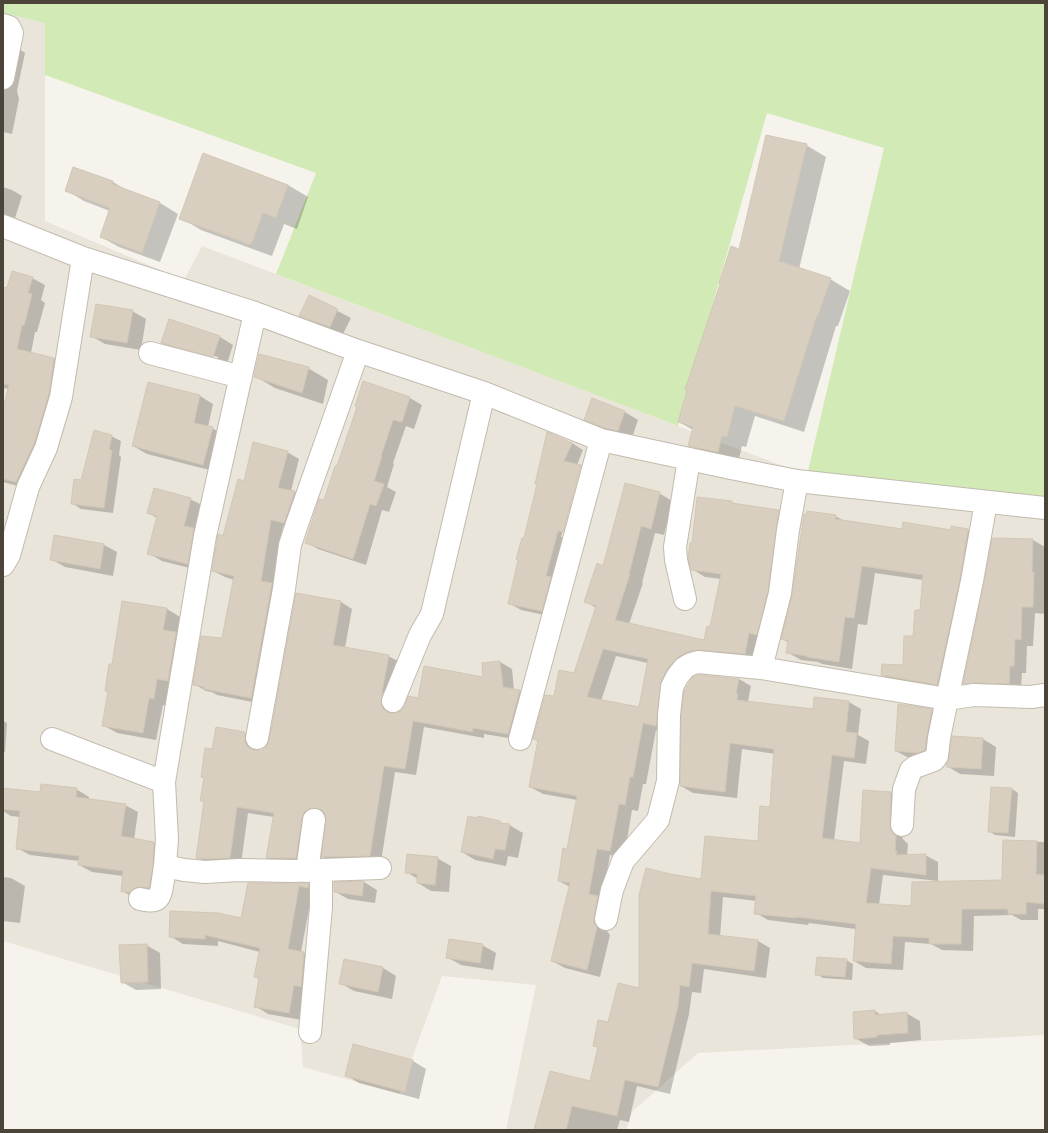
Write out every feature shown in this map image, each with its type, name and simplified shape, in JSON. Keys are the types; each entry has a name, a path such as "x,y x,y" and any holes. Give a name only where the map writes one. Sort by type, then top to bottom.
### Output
{"street":[{"path":"3,25 8,27 12,33 3,78"},
{"path":"3,226 83,258 255,313 358,351 484,393 601,440 797,481 1045,508"},
{"path":"3,565 9,555 28,487 46,448 61,397 83,258"},
{"path":"140,899 151,902 158,900 161,894 167,839 164,782 205,536 255,313"},
{"path":"257,738 284,589 290,545 358,351"},
{"path":"150,354 240,377"},
{"path":"393,701 420,635 432,614 484,393"},
{"path":"520,739 601,440"},
{"path":"685,599 676,560 675,547 689,459"},
{"path":"761,668 780,593 788,530 797,481"},
{"path":"902,825 904,789 911,770 934,760 937,756 939,738 972,582 986,502"},
{"path":"606,919 612,890 624,861 658,820 668,781 668,715 672,688 677,677 684,668 691,664 698,662 761,668 947,698 974,695 1031,697 1045,694"},
{"path":"52,739 164,782"},
{"path":"310,1032 321,914 314,870 314,820"},
{"path":"165,866 205,872 239,870 380,868"}],"shaded area":[{"path":"3,13 45,23 45,221 184,280 202,246 807,475 1045,505 1045,1035 698,1053 632,1112 626,1130 506,1130 536,985 442,976 399,1094 303,1067 300,1029 3,941"}],"green space":[{"path":"3,3 1045,3 1045,505 807,475 884,148 767,113 678,426 276,274 316,173 45,75 45,23 3,13"}],"building":[{"path":"766,135 807,144 779,261 831,278 818,316 817,315 784,421 735,406 727,437 722,436 718,452 688,446 693,427 678,422 687,391 685,390 731,246 739,249"},
{"path":"203,153 288,185 276,218 263,213 251,245 179,219"},
{"path":"73,167 113,181 112,184 160,202 142,253 100,237 110,208 65,191"},
{"path":"12,271 33,277 28,293 32,294 24,326 22,325 17,349 54,358 49,394 34,444 16,482 3,479 3,409 9,385 3,384 3,287 7,288"},
{"path":"309,295 338,309 330,327 299,316"},
{"path":"96,304 133,310 127,343 90,337"},
{"path":"169,319 220,336 213,357 161,343"},
{"path":"259,354 309,367 302,393 254,377"},
{"path":"363,381 410,397 402,422 393,420 374,481 384,484 376,506 370,504 353,559 305,543 319,499 324,500 335,466 337,466 357,407 355,406"},
{"path":"148,382 200,395 194,423 213,427 203,465 132,446"},
{"path":"592,398 625,411 618,431 584,420"},
{"path":"94,430 112,435 109,450 112,450 104,508 71,504 74,479 81,480"},
{"path":"547,432 572,443 564,461 581,465 563,532 558,531 546,576 551,577 542,611 508,604 518,560 516,559 522,538 524,538 537,484 535,484"},
{"path":"253,442 288,451 278,488 295,491 284,523 271,520 261,581 272,583 251,698 204,689 204,687 193,685 201,636 222,638 234,576 212,571 218,534 223,536 238,479 244,481"},
{"path":"625,483 660,492 651,529 641,526 630,574 615,620 704,640 707,626 710,627 721,574 691,570 688,558 690,543 692,543 697,497 732,501 732,503 779,510 768,591 757,635 749,633 745,654 699,650 687,652 678,657 667,669 661,682 656,726 643,723 633,777 630,777 625,805 619,804 610,851 597,849 589,894 598,896 594,917 594,923 597,927 587,970 551,961 570,883 558,881 563,848 567,849 577,796 529,787 538,740 533,739 545,695 554,696 559,670 574,673 596,606 584,602 597,563 603,566","holes":["603,649 648,659 639,707 587,697"]},
{"path":"154,488 191,498 184,526 194,528 188,564 147,554 157,516 147,513"},
{"path":"807,511 836,515 835,519 902,529 903,522 951,530 951,526 968,529 960,579 937,685 881,675 882,664 903,665 904,636 913,636 915,610 920,610 923,575 862,566 854,618 845,617 839,662 786,653 788,641 781,639 792,595 804,514 807,514"},
{"path":"54,535 104,544 100,569 50,560"},
{"path":"992,538 1033,539 1033,607 1022,607 1021,640 1015,639 1014,666 1010,666 1009,684 963,684 984,584"},
{"path":"296,593 341,601 333,645 389,655 381,702 383,709 389,713 401,711 405,706 408,696 418,698 424,666 483,677 482,663 500,661 503,687 520,690 508,734 472,728 473,732 413,721 405,769 384,766 370,856 321,857 326,821 322,810 315,808 304,812 296,858 266,858 274,813 237,807 230,858 196,858 204,801 200,801 204,778 201,777 205,748 212,749 216,727 245,732 245,743 249,748 254,750 262,750 267,746 270,737"},
{"path":"122,601 167,608 163,630 176,632 168,681 157,679 154,699 149,698 143,733 102,726 108,691 105,691 109,664 112,664"},
{"path":"699,675 739,679 736,694 738,694 737,700 813,709 814,697 849,701 846,732 857,733 854,758 832,755 822,838 860,843 863,790 891,792 890,825 891,831 896,836 896,855 926,854 926,875 871,868 866,903 911,906 912,882 1002,880 1003,840 1037,841 1036,874 1045,875 1045,904 1026,902 1026,914 1008,914 1008,909 962,909 961,944 929,944 929,938 893,936 891,964 853,961 856,924 797,917 754,914 756,896 711,891 708,934 758,940 754,971 692,963 689,987 680,985 678,1006 658,1087 625,1080 617,1116 572,1106 566,1130 534,1130 550,1071 590,1081 598,1047 593,1046 598,1020 608,1022 618,983 639,988 639,895 646,868 701,879 705,836 758,841 760,806 770,807 774,749 730,743 725,792 680,786 681,716 684,691 692,678"},
{"path":"898,704 932,709 925,750 917,753 895,751"},
{"path":"952,736 983,738 981,769 946,767"},
{"path":"41,784 77,788 76,797 126,804 121,836 154,842 153,865 149,888 136,887 130,892 121,892 123,871 78,865 79,856 16,849 20,811 3,809 3,788 40,792"},
{"path":"991,787 1012,788 1008,833 988,832"},
{"path":"468,816 477,818 478,816 500,821 500,823 510,824 505,850 495,849 493,859 461,852"},
{"path":"407,854 438,857 435,885 417,883 417,874 405,873"},
{"path":"364,881 362,896 334,892 334,882"},
{"path":"248,883 308,883 308,888 299,886 288,949 304,952 301,987 294,985 289,1013 254,1007 259,978 254,977 260,948 205,935 205,939 169,937 170,911 218,913 241,918"},
{"path":"449,939 483,944 480,963 446,958"},
{"path":"147,944 148,982 121,983 119,945"},
{"path":"817,957 847,959 845,977 815,975"},
{"path":"344,959 383,967 378,992 339,984"},
{"path":"875,1010 875,1015 907,1012 908,1033 877,1035 877,1037 854,1039 853,1012"},
{"path":"353,1044 413,1060 405,1092 345,1076"}]}
